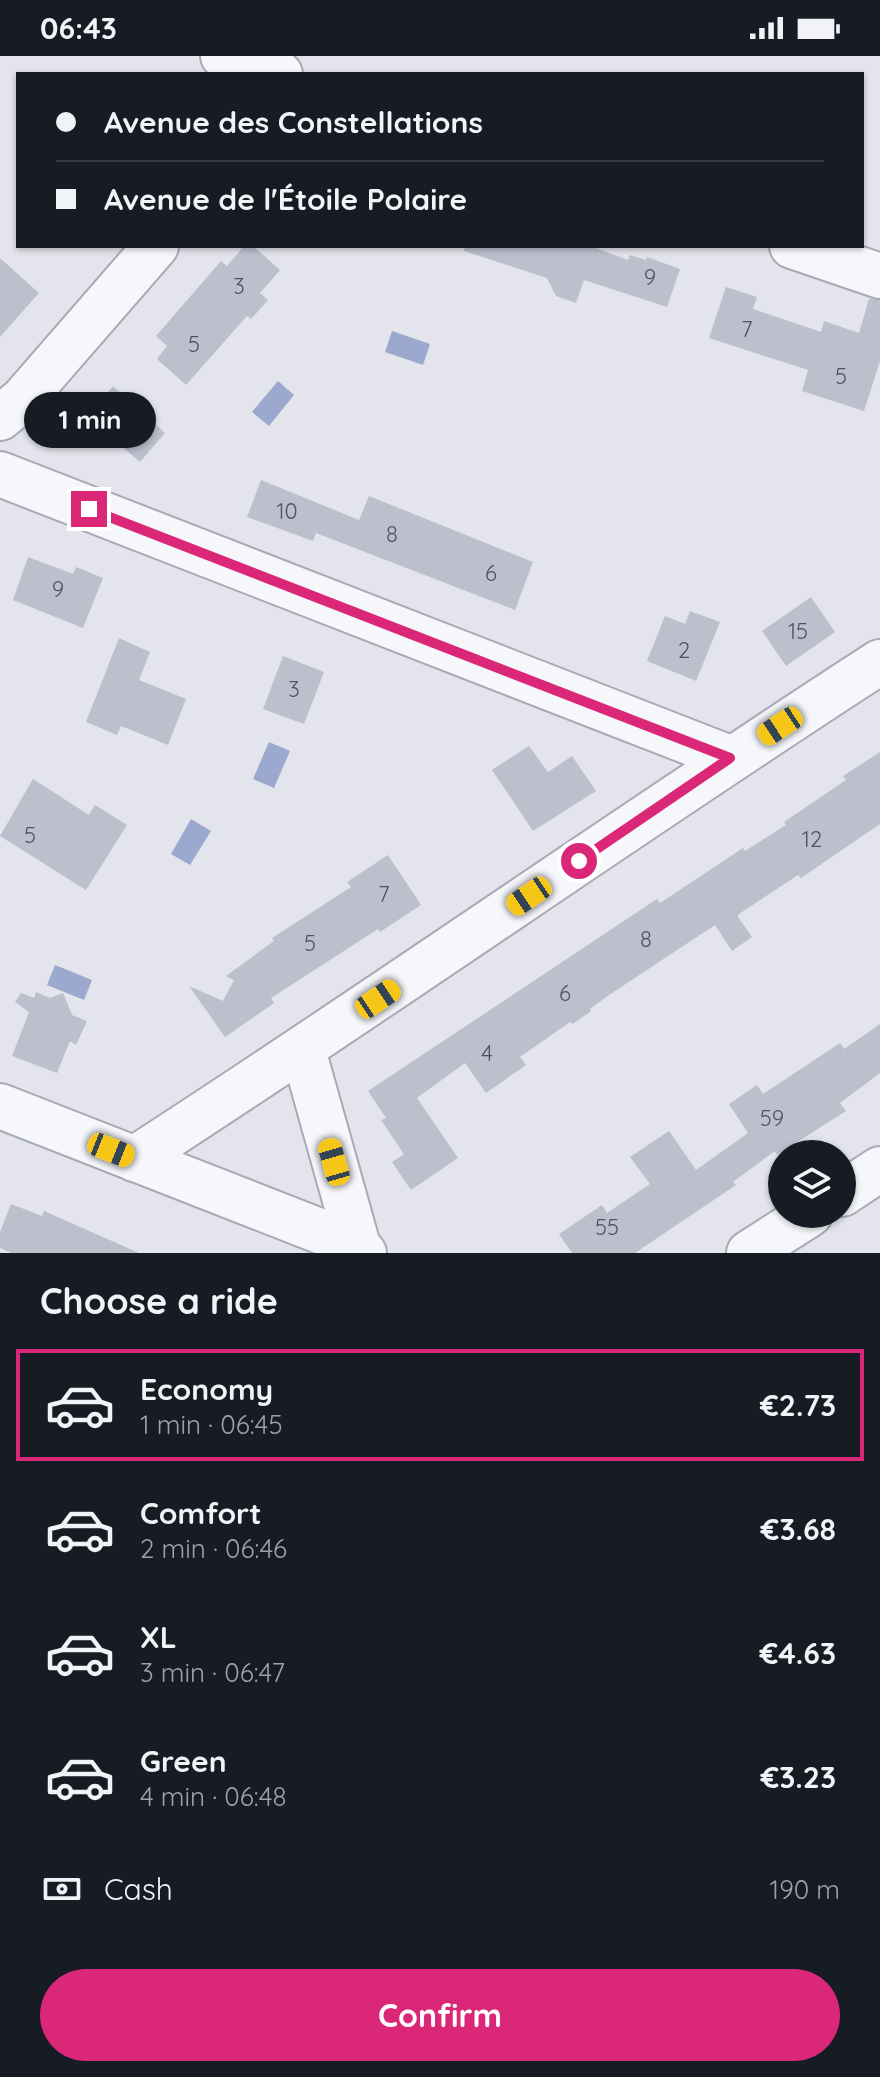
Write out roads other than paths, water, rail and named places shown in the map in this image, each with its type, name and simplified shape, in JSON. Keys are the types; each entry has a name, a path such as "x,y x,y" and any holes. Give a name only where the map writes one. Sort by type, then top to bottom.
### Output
{"street":[{"path":"223,56 274,72"},
{"path":"0,418 23,399 154,248"},
{"path":"798,248 880,276"},
{"path":"0,474 730,758"},
{"path":"134,1159 303,1050 730,758 880,662"},
{"path":"303,1050 361,1250"},
{"path":"0,1106 361,1250"},
{"path":"749,1253 788,1228"}],"water":[{"path":"392,331 430,344 423,365 385,352"},
{"path":"278,381 294,395 269,426 252,412"},
{"path":"269,742 290,751 274,788 253,779"},
{"path":"191,819 211,831 190,865 171,854"},
{"path":"55,965 92,980 84,1000 47,985"}]}
